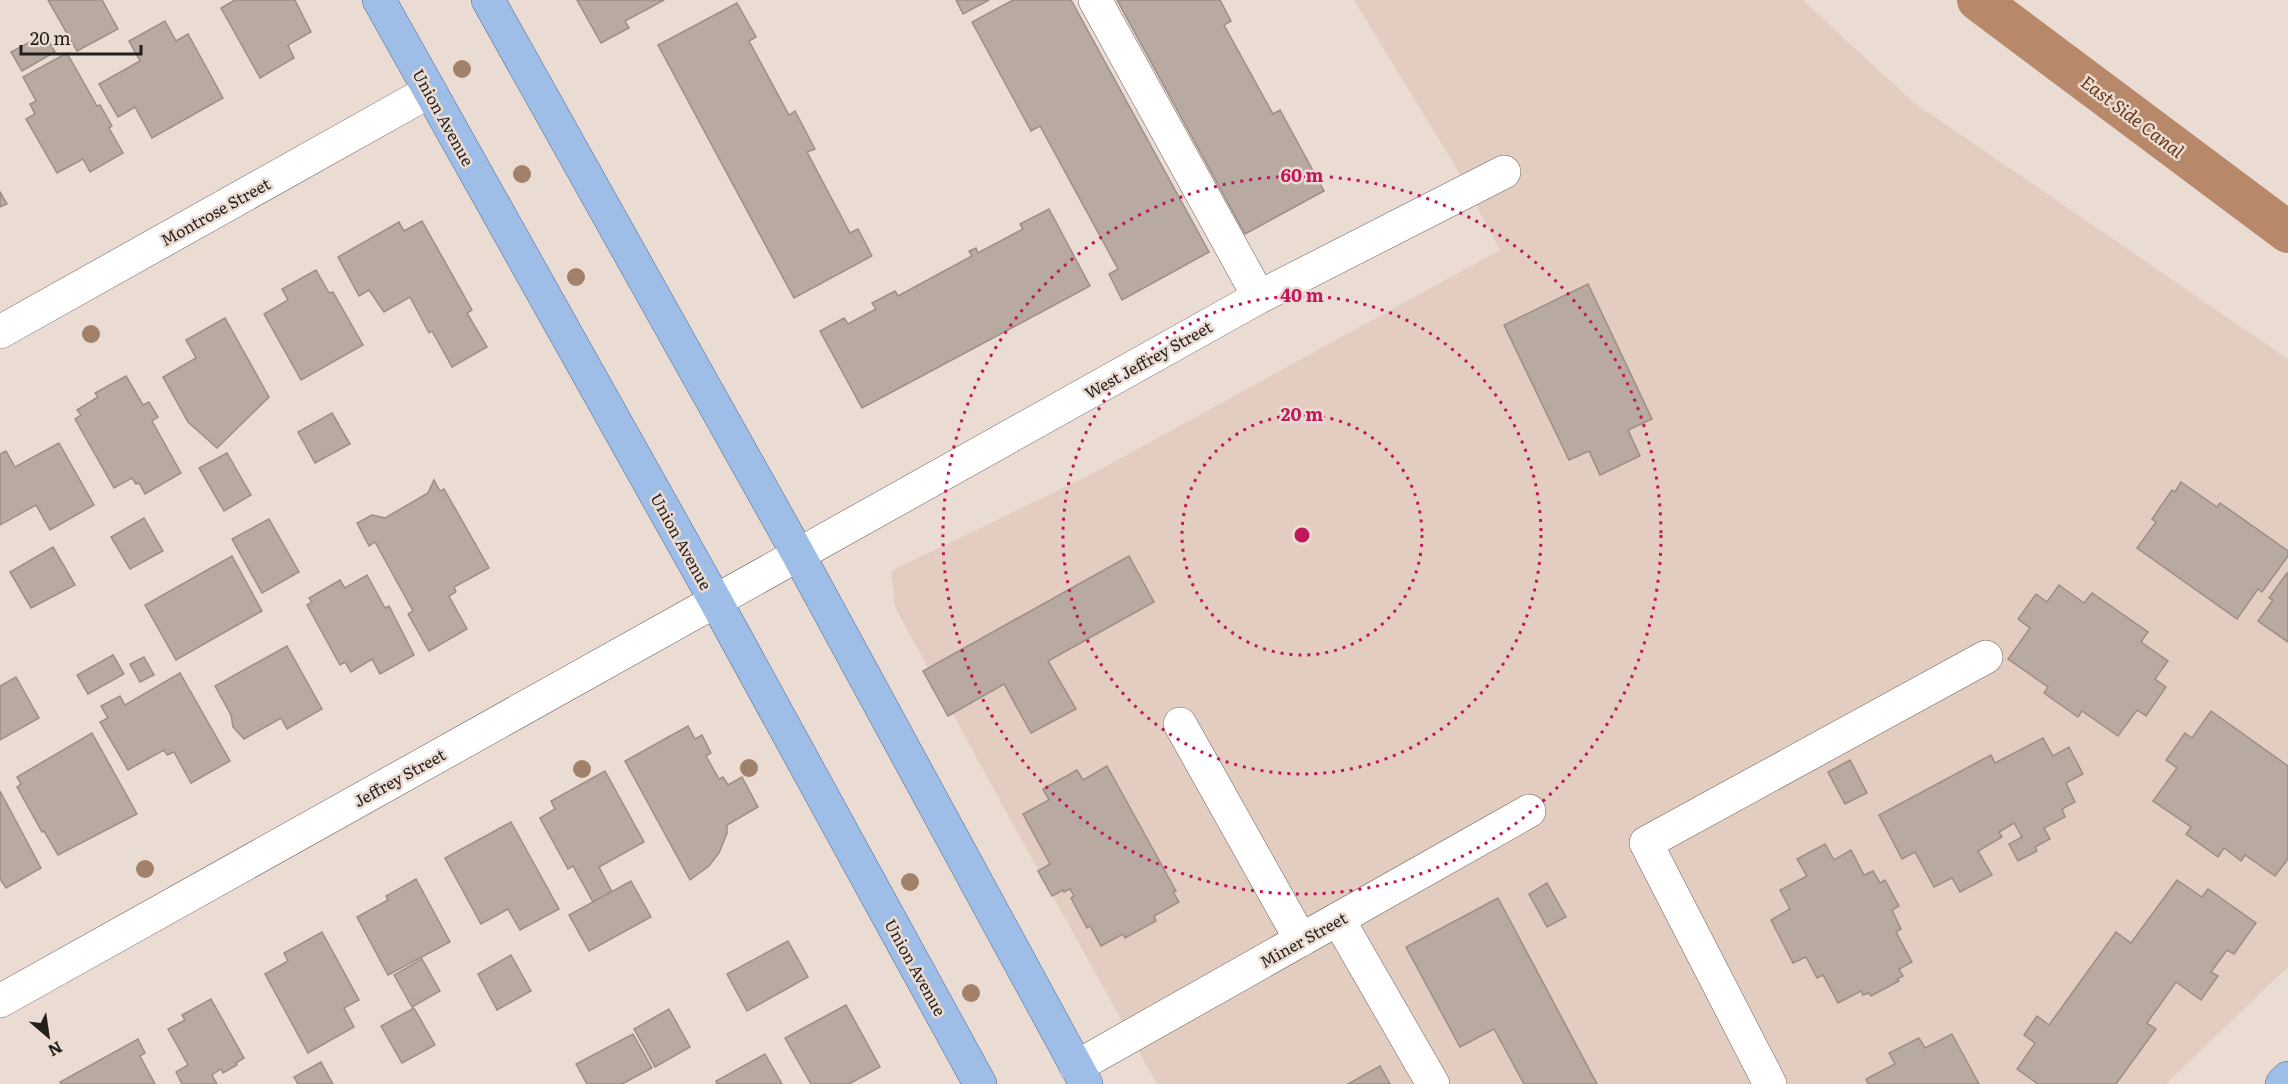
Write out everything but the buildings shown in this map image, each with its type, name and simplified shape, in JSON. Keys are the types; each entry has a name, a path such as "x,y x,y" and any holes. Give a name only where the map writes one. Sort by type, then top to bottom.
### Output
{"main road":[{"name":"Union Avenue","path":"379,0 715,600 980,1084"},
{"path":"488,0 798,555 1081,1075"},
{"path":"2282,1084 2288,1078"}],"street":[{"path":"1095,0 1259,297"},
{"name":"Montrose Street","path":"0,332 430,91"},
{"name":"West Jeffrey Street","path":"798,555 1259,297 1504,172"},
{"name":"Jeffrey Street","path":"0,1001 798,555"},
{"path":"1770,1084 1646,843 1986,657"},
{"path":"1180,724 1301,940"},
{"name":"Miner Street","path":"1081,1075 1301,940 1529,811"},
{"path":"1338,919 1433,1084"}],"shaded area":[{"path":"1354,0 1803,0 1913,102 2288,359 2288,967 2166,1084 1157,1084 895,607 891,571 1092,474 1500,250 1454,164"}],"waterway":[{"name":"East Side Canal","path":"1978,0 2288,232"}]}
